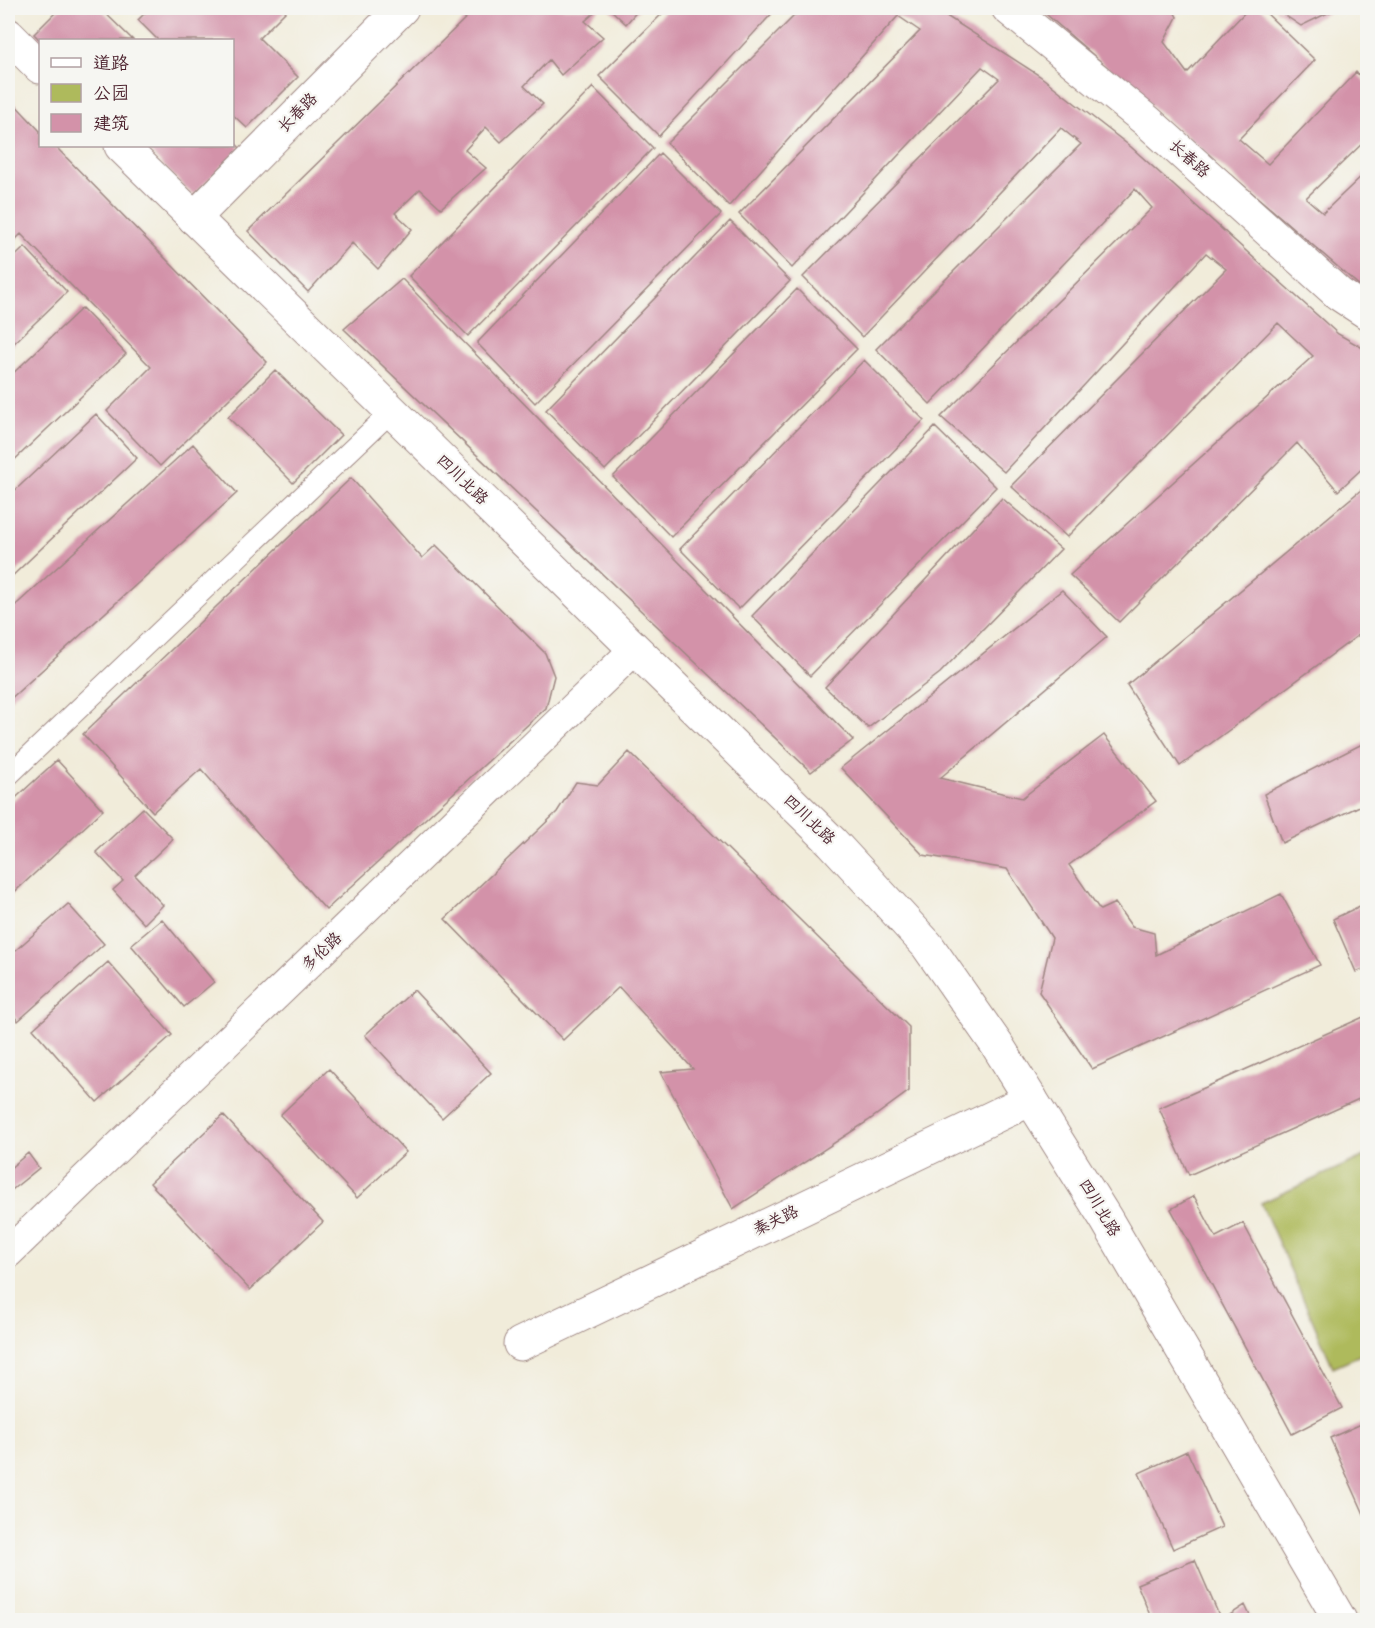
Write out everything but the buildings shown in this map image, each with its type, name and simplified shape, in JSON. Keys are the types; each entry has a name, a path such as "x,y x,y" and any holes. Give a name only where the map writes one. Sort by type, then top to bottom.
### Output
{"main road":[{"name":"长春路","path":"194,218 402,8"},
{"name":"长春路","path":"1008,8 1096,76 1339,294 1368,313"},
{"path":"8,35 39,66"},
{"name":"四川北路","path":"122,147 883,895 927,945 962,991 1107,1219 1340,1620"},
{"name":"秦关路","path":"520,1344 1031,1099"}],"street":[{"name":"多伦路","path":"8,1253 535,748 634,650"}],"lane":[{"path":"8,776 392,411"}],"green space":[{"path":"1367,1155 1367,1352 1333,1367 1261,1203"}]}
